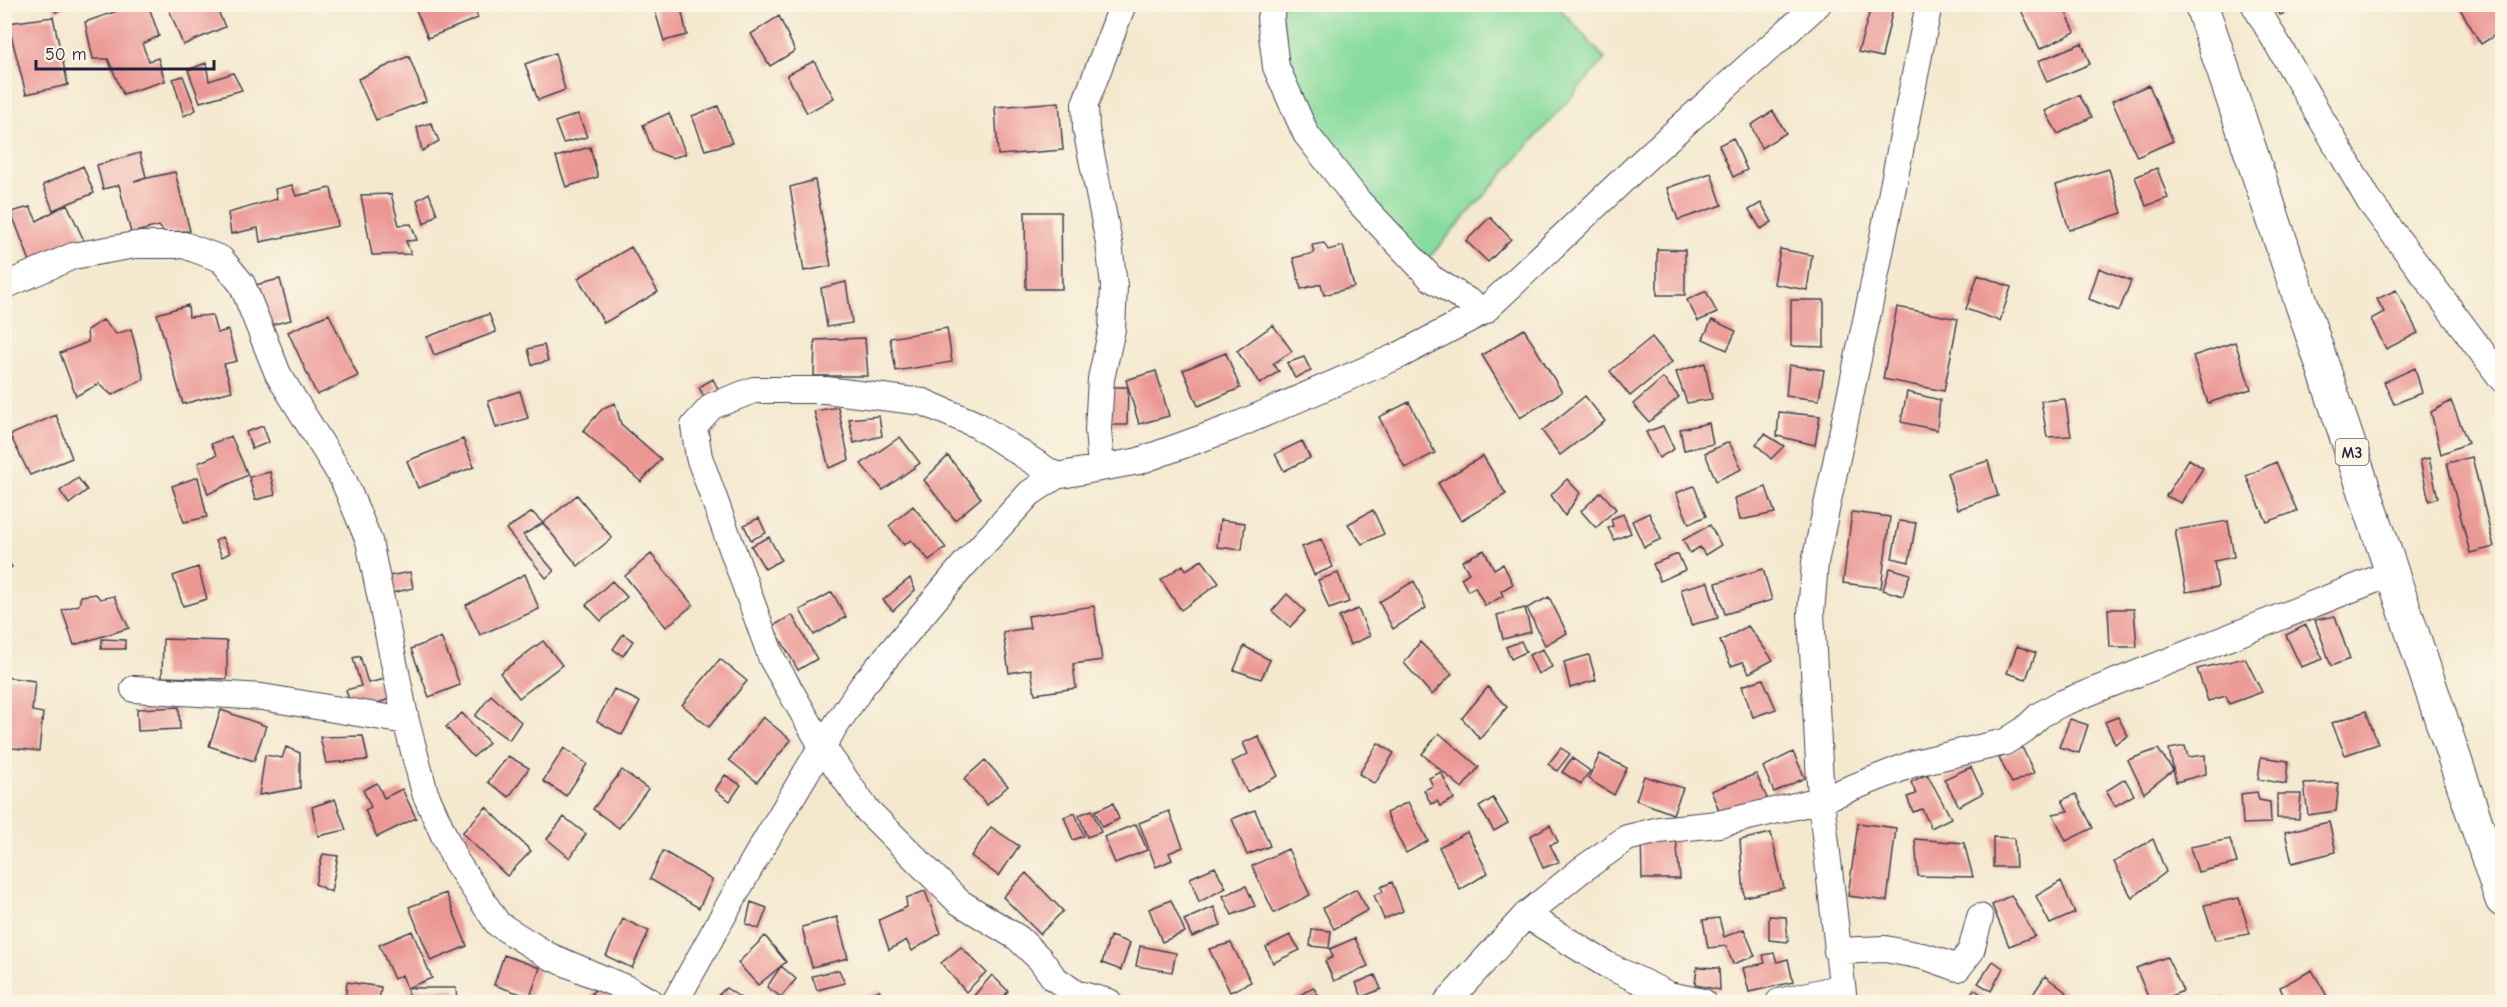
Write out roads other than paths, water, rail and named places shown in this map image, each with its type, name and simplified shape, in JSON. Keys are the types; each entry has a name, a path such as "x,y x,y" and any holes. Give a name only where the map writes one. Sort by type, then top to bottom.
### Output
{"highway":[{"name":"M3","path":"2201,4 2502,900"}],"street":[{"path":"1101,468 1098,429 1101,379 1112,329 1114,286 1109,243 1086,129 1085,104 1123,4"},
{"path":"1275,4 1270,18 1276,67 1306,134 1359,202 1431,278 1484,311"},
{"path":"675,1002 753,861 822,746 863,685 963,567 1030,493 1056,476 1139,461 1233,427 1400,355 1484,311 1643,161 1818,4"},
{"path":"1779,1002 1843,995 1821,800 1811,613 1815,562 1874,283 1929,4"},
{"path":"2254,4 2370,202 2502,379"},
{"path":"4,286 73,256 135,245 184,245 221,258 242,284 278,374 343,479 369,542 406,721 425,793 455,860 498,924 549,956 630,990 651,1002"},
{"path":"1056,476 977,425 923,402 826,390 754,390 712,406 694,426 699,456 772,659 822,746 866,809 959,902 1018,938 1040,959 1054,978 1075,993 1109,1002"},
{"path":"1448,1002 1526,915 1580,871 1627,838 1659,830 1718,824 1821,800 1915,763 2006,742 2040,715 2060,704 2392,573"},
{"path":"134,689 262,697 406,721"},
{"path":"1526,915 1607,965 1669,995 1703,1002"},
{"path":"1838,951 1885,949 1927,957 1958,968 1971,951 1980,917"}]}
